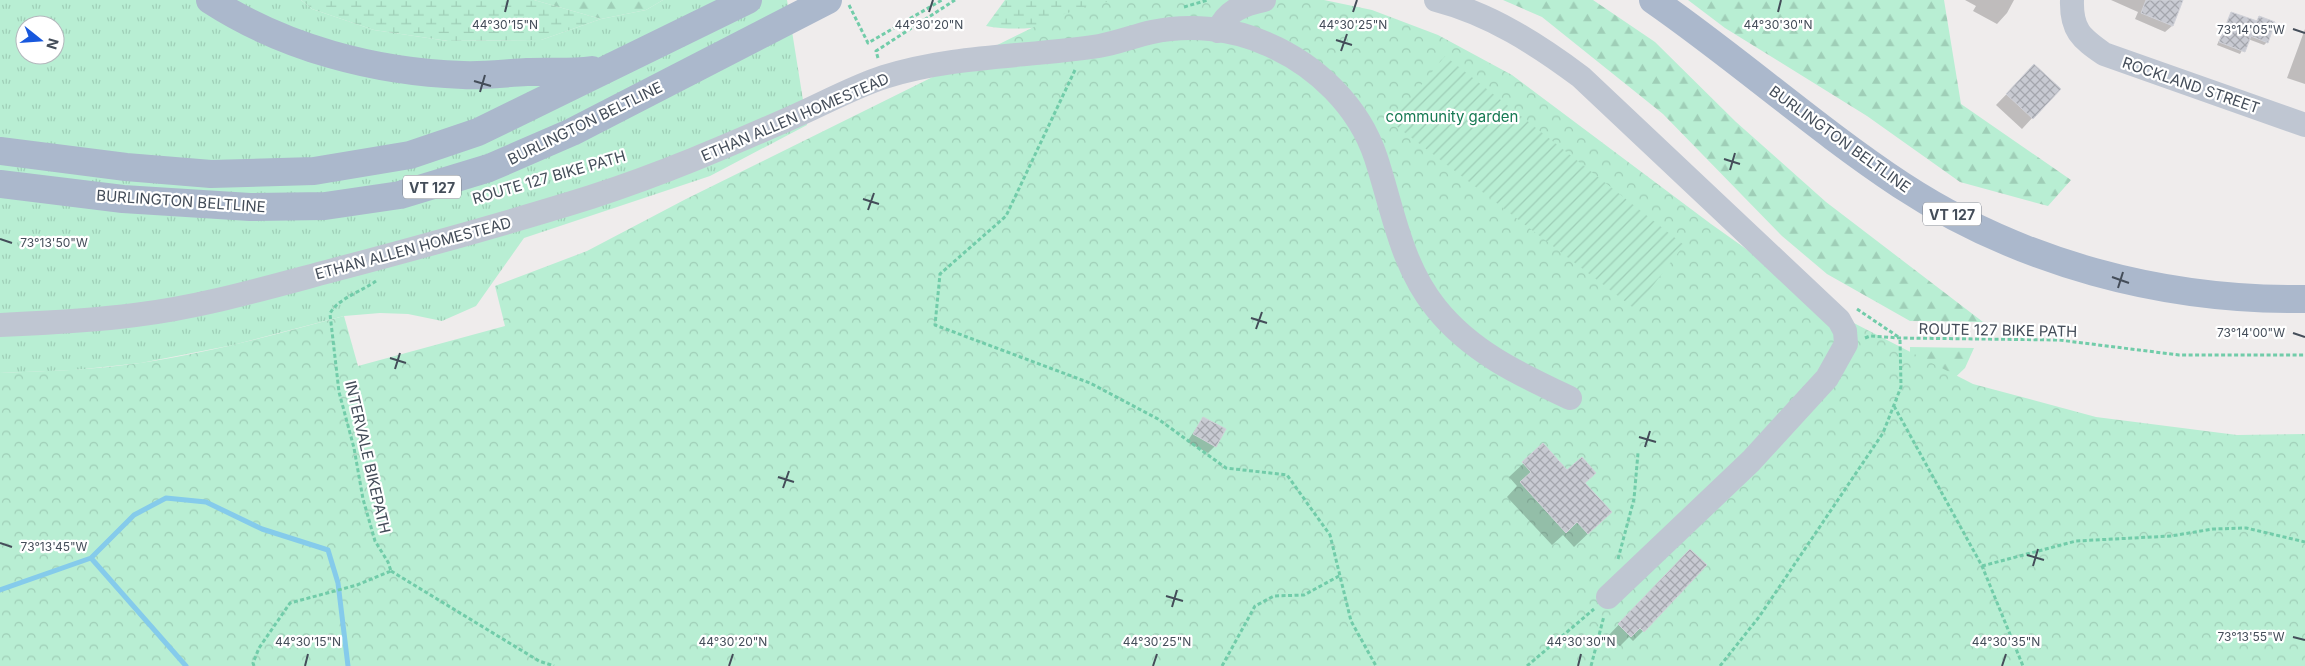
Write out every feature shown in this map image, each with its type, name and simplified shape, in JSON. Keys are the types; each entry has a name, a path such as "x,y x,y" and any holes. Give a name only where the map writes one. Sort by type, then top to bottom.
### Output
{"main road":[{"path":"210,0 228,12 303,45 381,66 464,76 529,72 565,73 611,67"},
{"name":"BURLINGTON BELTLINE","path":"0,151 126,167 211,174 314,171 410,156 478,132 748,0"},
{"name":"BURLINGTON BELTLINE","path":"0,184 123,199 250,207 325,206 400,195 490,168 572,132 828,0"},
{"name":"BURLINGTON BELTLINE","path":"1653,0 1878,169 1938,207 1994,236 2073,266 2155,286 2237,297 2305,299"}],"street":[{"path":"1218,31 1222,20 1233,12 1246,4 1264,0"},
{"path":"1436,0 1456,5 1487,18 1552,55 1581,77 1839,320 1845,331 1846,344 1828,378 1752,462 1608,597"},
{"name":"ROCKLAND STREET","path":"2072,0 2072,13 2082,39 2104,54 2305,125"},
{"name":"ETHAN ALLEN HOMESTEAD","path":"0,325 43,324 138,315 182,308 234,296 496,226 671,170 882,78 953,61 1032,55 1086,47 1165,30 1184,28 1218,31 1251,38 1286,54 1316,72 1343,98 1375,153 1396,231 1412,273 1436,309 1464,337 1506,368 1570,398"}],"path":[{"path":"846,0 868,43 942,0"},
{"path":"879,61 876,51 955,0"},
{"path":"1086,47 1006,216 940,274 935,325 1090,383 1158,419 1226,468 1288,475 1330,535 1351,621 1376,666"},
{"path":"872,64 887,59"},
{"name":"INTERVALE BIKEPATH","path":"392,571 375,541 363,499 354,448 339,392 330,314 332,308 374,282 383,274 393,254"},
{"name":"ROUTE 127 BIKE PATH","path":"1846,344 1870,336 2059,340 2179,355 2305,355"},
{"path":"1720,666 1759,617 1883,433 1901,387 1900,338"},
{"path":"1894,406 1982,566 2023,666"},
{"path":"1618,561 1634,499 1638,453"},
{"path":"1982,566 2076,541 2171,536 2213,530 2246,528 2305,542"},
{"path":"254,666 253,663 259,648 290,603 357,585 392,571 539,662 554,666"},
{"path":"1222,666 1255,606 1274,596 1304,595 1339,576"},
{"path":"1527,666 1608,597"},
{"path":"1592,666 1608,597"}],"green space":[{"path":"0,0 301,0 312,9 374,30 448,41 541,40 601,19 646,10 663,0 787,0 807,125 710,176 524,238 476,306 442,321 408,314 380,313 344,316 233,345 141,363 75,370 0,373"},
{"path":"301,0 534,0 601,19 541,40 448,41 374,30 312,9"},
{"path":"534,0 663,0 646,10 601,19"},
{"path":"1005,0 1153,0 1092,17 1049,26 1007,28 986,26"},
{"path":"1120,0 1324,0 1372,10 1438,35 1512,75 1711,224 1842,317 1973,384 2096,417 2237,435 2305,434 2305,666 0,666 0,373 70,370 166,359 243,342 344,316 358,366 505,326 495,286 587,251 686,199 1050,19 1094,4"},
{"path":"1503,0 1593,0 1655,42 1736,122 1826,202 1983,322 1910,321 1827,274 1782,236 1663,114 1542,17"},
{"path":"1688,0 1944,0 1961,104 2071,180 2048,206 1960,182 1867,116 1725,28"},
{"name":"community garden","path":"1445,56 1684,245 1635,309 1391,122"},
{"path":"1910,347 1974,348 1965,368 1941,391 1910,399"}],"building":[{"path":"2146,0 2183,0 2173,26 2141,13"},
{"path":"2231,12 2257,21 2259,16 2275,22 2268,43 2251,36 2245,52 2219,42"},
{"path":"2034,64 2061,89 2033,119 2006,94"},
{"path":"1203,417 1226,429 1216,447 1193,434"},
{"path":"1543,443 1567,470 1582,457 1596,473 1585,483 1612,512 1588,534 1577,522 1566,533 1520,482 1531,472 1522,462"},
{"path":"1690,549 1707,565 1644,632 1640,628 1631,637 1618,624"}],"waterway":[{"path":"0,590 91,558 134,515 166,498 206,502 262,529 328,550 338,583 348,666"},
{"path":"91,558 186,666"}]}
